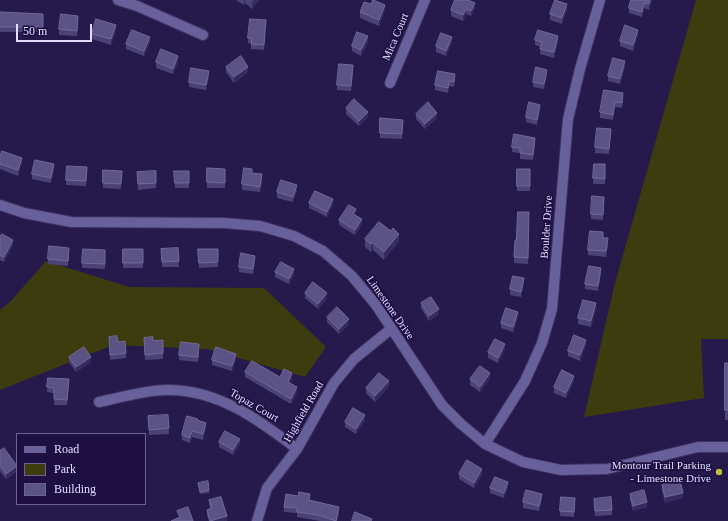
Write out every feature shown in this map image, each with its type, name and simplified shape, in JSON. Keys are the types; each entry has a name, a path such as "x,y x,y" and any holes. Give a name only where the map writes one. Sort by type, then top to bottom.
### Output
{"street":[{"path":"118,0 137,6 203,35"},
{"name":"Mica Court","path":"390,83 425,0"},
{"name":"Boulder Drive","path":"485,444 525,381 542,343 552,309 568,119 580,69 600,0"},
{"name":"Limestone Drive","path":"0,205 24,213 70,222 224,223 260,226 294,236 323,251 352,276 376,305 442,405 461,424 485,444 523,462 561,470 607,469 698,447 728,447"},
{"name":"Highfield Road","path":"257,521 267,488 297,449 334,383 354,359 391,329"},
{"name":"Topaz Court","path":"99,402 165,390 198,392 228,403 263,422 297,449"}],"green space":[{"path":"696,0 728,0 728,339 701,339 704,398 584,417 615,283"},
{"path":"46,261 129,287 264,288 326,347 305,377 207,349 113,345 0,390 0,310 10,302"}],"building":[{"path":"373,0 385,5 379,20 360,12 364,2 371,4"},
{"path":"455,0 468,0 475,3 471,11 466,9 463,15 451,10"},
{"path":"555,0 567,4 562,18 550,14"},
{"path":"631,0 650,0 649,4 644,3 642,12 629,8"},
{"path":"0,12 43,14 43,27 0,27"},
{"path":"61,14 78,16 77,31 59,29"},
{"path":"96,19 116,25 111,39 92,34"},
{"path":"250,19 266,20 264,45 251,44 252,38 248,38"},
{"path":"625,25 638,30 633,45 620,41"},
{"path":"132,30 150,37 144,51 126,44"},
{"path":"538,30 558,36 554,52 540,49 542,42 535,40"},
{"path":"357,32 368,36 361,50 352,46"},
{"path":"441,33 452,37 446,51 436,46"},
{"path":"161,49 178,56 173,69 156,62"},
{"path":"241,56 248,67 234,77 226,67"},
{"path":"613,58 625,61 620,79 608,76"},
{"path":"339,64 353,65 351,86 337,85"},
{"path":"536,67 547,70 544,84 533,82"},
{"path":"191,68 209,71 206,85 189,82"},
{"path":"438,71 455,74 454,82 449,81 448,88 435,85"},
{"path":"604,90 623,93 622,103 615,102 613,115 600,112"},
{"path":"354,99 368,112 359,121 346,108"},
{"path":"428,102 437,113 425,124 416,114"},
{"path":"529,102 540,105 537,120 526,117"},
{"path":"380,118 403,120 402,134 380,133"},
{"path":"597,128 611,129 609,149 595,147"},
{"path":"514,134 535,138 533,155 520,153 520,148 512,147"},
{"path":"2,151 22,158 18,170 0,164"},
{"path":"35,160 54,164 51,178 32,174"},
{"path":"594,164 605,164 605,179 593,178"},
{"path":"67,166 87,167 86,181 66,180"},
{"path":"207,168 225,169 225,183 207,182"},
{"path":"244,168 252,169 252,173 262,174 260,187 242,184"},
{"path":"517,169 530,169 530,186 517,186"},
{"path":"103,170 122,171 121,184 103,183"},
{"path":"156,171 156,183 138,184 137,172"},
{"path":"174,171 189,171 189,183 175,183"},
{"path":"281,180 297,185 293,197 277,192"},
{"path":"315,191 333,199 327,212 309,203"},
{"path":"592,196 604,197 603,215 591,214"},
{"path":"349,205 356,209 353,214 362,219 355,230 339,220"},
{"path":"518,212 529,212 528,258 514,257"},
{"path":"379,222 391,231 393,228 399,234 384,252 373,243 371,244 365,239"},
{"path":"590,231 603,232 603,238 608,238 606,251 588,250"},
{"path":"2,234 13,240 4,257 0,255 0,237"},
{"path":"49,246 69,248 68,261 48,259"},
{"path":"178,248 179,261 162,262 161,249"},
{"path":"83,249 105,250 105,264 82,263"},
{"path":"123,249 143,249 143,263 123,263"},
{"path":"198,249 218,249 218,262 199,263"},
{"path":"241,253 255,256 253,269 239,267"},
{"path":"281,262 294,269 289,279 275,272"},
{"path":"589,266 601,268 598,286 585,284"},
{"path":"513,276 524,278 521,292 510,289"},
{"path":"313,282 327,293 318,304 305,293"},
{"path":"431,297 439,309 429,316 421,303"},
{"path":"583,300 596,303 591,321 578,318"},
{"path":"337,307 349,319 339,329 327,317"},
{"path":"506,308 518,312 513,327 501,323"},
{"path":"574,335 586,340 580,355 568,351"},
{"path":"117,336 118,342 125,341 126,353 110,355 109,337"},
{"path":"153,337 153,341 163,340 163,353 145,355 144,338"},
{"path":"495,339 505,344 498,358 488,352"},
{"path":"181,342 199,344 198,357 179,355"},
{"path":"84,347 91,357 76,367 69,357"},
{"path":"216,347 236,354 232,366 212,360"},
{"path":"252,361 280,377 284,369 292,373 288,382 297,387 291,399 245,372"},
{"path":"725,363 728,363 728,410 725,410"},
{"path":"480,366 490,373 480,387 470,379"},
{"path":"562,370 574,376 566,393 554,387"},
{"path":"379,373 389,381 375,396 366,388"},
{"path":"48,378 69,379 67,400 54,399 54,388 47,387"},
{"path":"353,408 365,415 356,429 345,422"},
{"path":"168,415 169,428 149,430 148,416"},
{"path":"187,416 206,423 203,434 192,431 190,438 182,435"},
{"path":"225,431 240,439 233,450 219,442"},
{"path":"4,448 16,465 16,467 6,474 0,465 0,451"},
{"path":"467,460 482,469 474,483 459,474"},
{"path":"495,477 508,482 504,493 490,488"},
{"path":"680,480 683,493 665,497 662,485"},
{"path":"208,481 209,490 200,492 198,483"},
{"path":"526,490 542,494 539,506 523,502"},
{"path":"644,490 647,502 633,506 630,494"},
{"path":"299,492 310,494 309,500 339,507 336,521 318,515 297,512 297,508 284,507 286,494 298,496"},
{"path":"221,497 227,516 210,521 207,510 212,508 209,500"},
{"path":"561,497 575,498 574,512 560,511"},
{"path":"611,497 612,510 595,511 594,499"},
{"path":"188,507 193,521 171,521 180,517 177,511"},
{"path":"355,512 372,519 371,521 352,521"}],"place":[{"name":"Montour Trail Parking - Limestone Drive","path":"719,472"}]}
